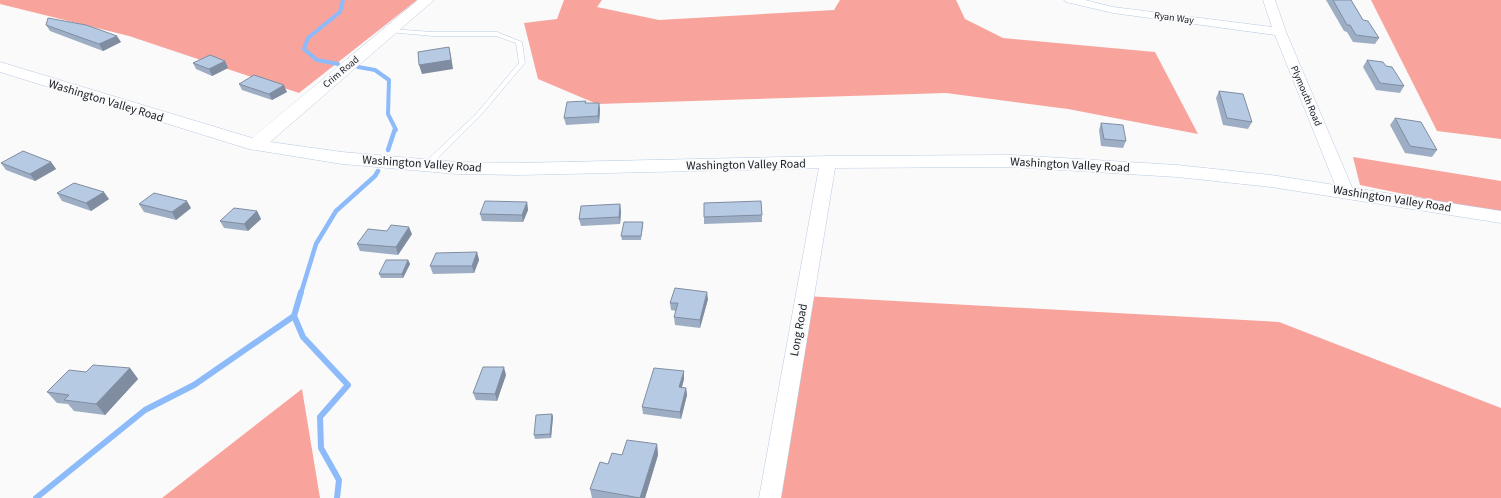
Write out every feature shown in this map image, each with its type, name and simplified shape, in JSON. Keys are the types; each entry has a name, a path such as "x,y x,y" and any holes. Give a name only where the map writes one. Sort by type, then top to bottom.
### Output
{"street":[{"name":"Crim Road","path":"255,145 426,0"},
{"name":"Ryan Way","path":"1070,0 1113,10 1280,32"},
{"name":"Plymouth Road","path":"1269,0 1280,32 1346,192"},
{"name":"Washington Valley Road","path":"0,67 255,145 342,158 457,168 582,169 828,162 1004,161 1177,171 1263,180 1501,217"},
{"name":"Long Road","path":"770,498 828,162"}],"lane":[{"path":"390,31 433,34 497,34 520,42 522,63 478,115 425,166"}],"shaded area":[{"path":"0,0 417,0 299,93 129,36 0,4"},
{"path":"564,0 602,0 597,7 659,20 834,10 840,0 956,0 965,19 1003,38 1155,52 1198,134 1068,109 946,93 597,104 538,79 524,23 557,19"},
{"path":"1371,0 1501,0 1501,139 1437,131"},
{"path":"1353,157 1501,181 1501,214 1360,185"},
{"path":"805,296 1279,322 1501,408 1501,498 770,498"},
{"path":"302,389 320,498 162,498"}],"building":[{"path":"1333,0 1351,0 1363,20 1368,21 1379,38 1356,35 1350,25 1347,25"},
{"path":"48,18 86,25 117,36 99,44 46,25"},
{"path":"449,47 451,60 419,65 418,52"},
{"path":"210,55 225,61 209,69 193,63"},
{"path":"1367,60 1383,62 1386,66 1392,67 1404,86 1380,83"},
{"path":"254,75 284,85 269,94 239,84"},
{"path":"1219,91 1243,94 1252,122 1227,118"},
{"path":"586,101 585,103 599,103 598,116 564,118 567,102"},
{"path":"1395,118 1421,122 1437,150 1410,146"},
{"path":"1101,123 1123,125 1126,141 1104,139"},
{"path":"23,151 51,162 30,174 1,163"},
{"path":"74,183 104,192 86,203 57,193"},
{"path":"154,193 187,201 172,212 139,204"},
{"path":"485,201 527,202 522,215 480,214"},
{"path":"761,201 762,215 704,217 704,203"},
{"path":"620,204 619,217 579,219 581,206"},
{"path":"234,208 257,211 244,224 220,221"},
{"path":"624,222 643,222 641,236 621,236"},
{"path":"391,225 409,227 396,247 357,244 368,229 387,231"},
{"path":"477,252 472,266 430,266 436,253"},
{"path":"386,260 408,260 402,274 379,274"},
{"path":"675,288 707,292 700,320 674,317 678,303 670,303"},
{"path":"93,365 130,368 96,404 64,400 69,395 47,392 69,370 86,372"},
{"path":"483,367 504,367 495,394 473,393"},
{"path":"654,368 684,371 679,387 686,388 680,412 642,407"},
{"path":"552,414 550,434 534,435 536,415"},
{"path":"627,440 657,444 640,498 590,489 600,462 608,464 612,453 622,455"}],"waterway":[{"path":"338,64 317,60 304,49 308,38 340,12 343,0"},
{"path":"358,67 375,70 389,80 388,114 396,130"},
{"path":"388,150 395,129"},
{"path":"301,293 316,244 336,211 375,176 378,171"},
{"path":"294,316 301,292"},
{"path":"36,498 145,410 194,385 294,316"},
{"path":"294,316 303,337 348,385 320,417 321,448 339,480 337,498"}]}
